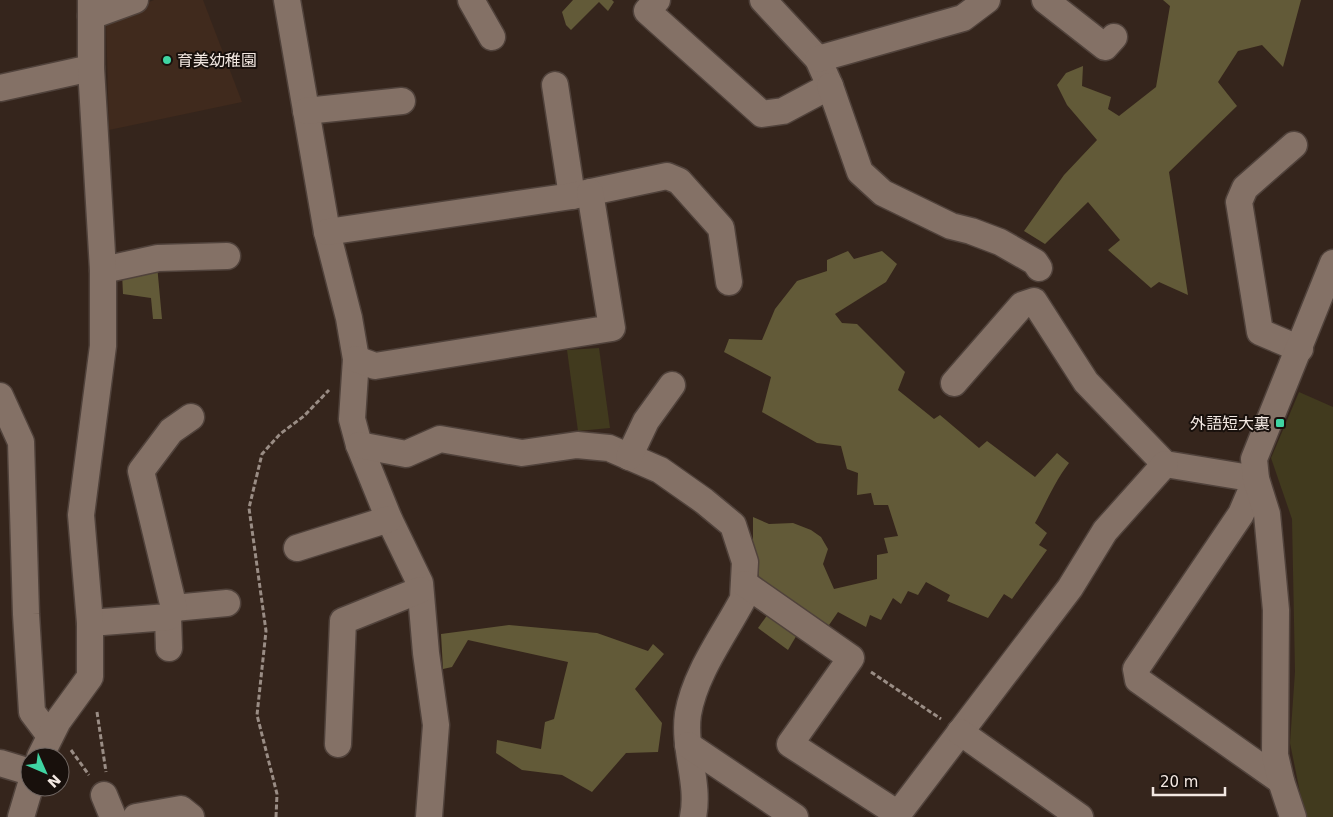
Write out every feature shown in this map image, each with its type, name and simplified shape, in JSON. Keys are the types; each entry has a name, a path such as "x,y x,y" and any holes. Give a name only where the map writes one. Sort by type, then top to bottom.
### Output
{"street":[{"path":"45,747 90,677 90,623 81,515 103,346 104,270 91,68 91,8 135,0"},
{"path":"287,0 327,232 349,318 356,359 352,419 359,446 389,519 420,583 426,653 436,725 429,817"},
{"path":"471,0 492,37"},
{"path":"657,0 647,11 762,114 783,111 830,86"},
{"path":"763,0 818,59 830,86 860,172 883,193 951,226 972,231 1000,242 1035,262 1040,268"},
{"path":"1045,0 1105,47 1114,37"},
{"path":"818,59 963,18 975,3"},
{"path":"0,88 91,68"},
{"path":"356,359 375,366 612,328 555,85"},
{"path":"306,111 402,101"},
{"path":"1294,145 1245,188 1239,202 1260,332 1300,349"},
{"path":"327,232 581,194 667,176 679,181 722,228 729,282"},
{"path":"104,270 158,258 227,256"},
{"path":"1294,817 1281,781 1276,755 1276,610 1267,514 1256,479 1254,459 1272,412 1300,349 1333,263"},
{"path":"954,383 1022,305 1034,302 1086,382 1165,464 1256,479"},
{"path":"629,457 646,421 672,385"},
{"path":"0,396 21,442 26,614 32,712 45,747"},
{"path":"169,648 171,613 140,471 171,431 191,417"},
{"path":"359,446 406,454 440,439 522,453 577,445 609,448 660,470 704,501 733,525 745,562 746,584 743,599 699,679 688,714 688,745 697,800 693,817"},
{"path":"746,584 851,658 790,744 900,815 960,732 1070,588 1105,531 1165,464"},
{"path":"1256,479 1240,514 1136,669 1138,680 1281,781"},
{"path":"297,548 389,519"},
{"path":"338,744 343,621 420,590"},
{"path":"90,623 171,613 227,603"},
{"path":"960,732 1080,817"},
{"path":"688,745 795,817"},
{"path":"0,764 20,769"},
{"path":"21,817 27,797"},
{"path":"136,817 181,809 191,817"}],"path":[{"path":"276,817 275,787 257,715 266,631 249,508 262,454 280,434 304,416 356,359"},
{"path":"851,658 960,732"},
{"path":"90,677 107,766 109,806"},
{"path":"45,747 64,742 68,747"},
{"path":"70,751 109,806"}],"shaded area":[{"name":"育美幼稚園","path":"154,0 203,0 242,102 109,130 106,19"},
{"path":"573,0 612,0 614,2 608,11 599,2 571,30 566,25 562,12"},
{"path":"1163,0 1301,0 1283,67 1262,45 1238,51 1218,82 1237,106 1169,172 1188,295 1159,282 1151,288 1108,250 1120,240 1088,202 1045,244 1024,231 1064,175 1097,140 1067,105 1057,85 1066,73 1083,66 1082,86 1111,97 1108,109 1119,116 1156,87 1170,6"},
{"path":"848,251 854,259 882,251 897,264 886,282 835,314 842,323 857,324 905,372 898,390 934,419 940,415 979,448 987,441 1035,477 1057,453 1069,463 1035,523 1047,533 1039,545 1047,550 1012,599 1004,594 988,618 947,601 950,595 926,582 918,595 908,591 901,604 893,598 881,620 870,615 866,627 838,612 827,628 761,585 753,554 753,517 769,524 793,523 811,530 821,537 828,549 823,564 834,589 877,579 877,555 888,553 884,538 898,536 888,505 874,505 871,493 857,495 858,473 847,469 841,446 817,443 762,412 771,377 724,352 729,339 762,340 775,309 797,281 827,271 827,260"},
{"path":"157,265 162,319 153,319 151,298 123,294 122,273"},
{"path":"599,348 610,428 578,431 567,350"},
{"path":"1299,392 1333,407 1333,817 1305,817 1290,743 1295,672 1292,519 1271,458"},
{"path":"768,614 798,633 788,650 758,628"},
{"path":"509,625 597,633 648,651 653,644 664,654 635,689 662,723 658,752 626,753 592,792 562,775 522,770 496,753 497,740 541,749 545,722 554,719 568,662 468,640 452,667 443,669 441,634"}],"place":[{"name":"育美幼稚園","path":"167,60"},
{"name":"外語短大裏","path":"1280,423"}]}
